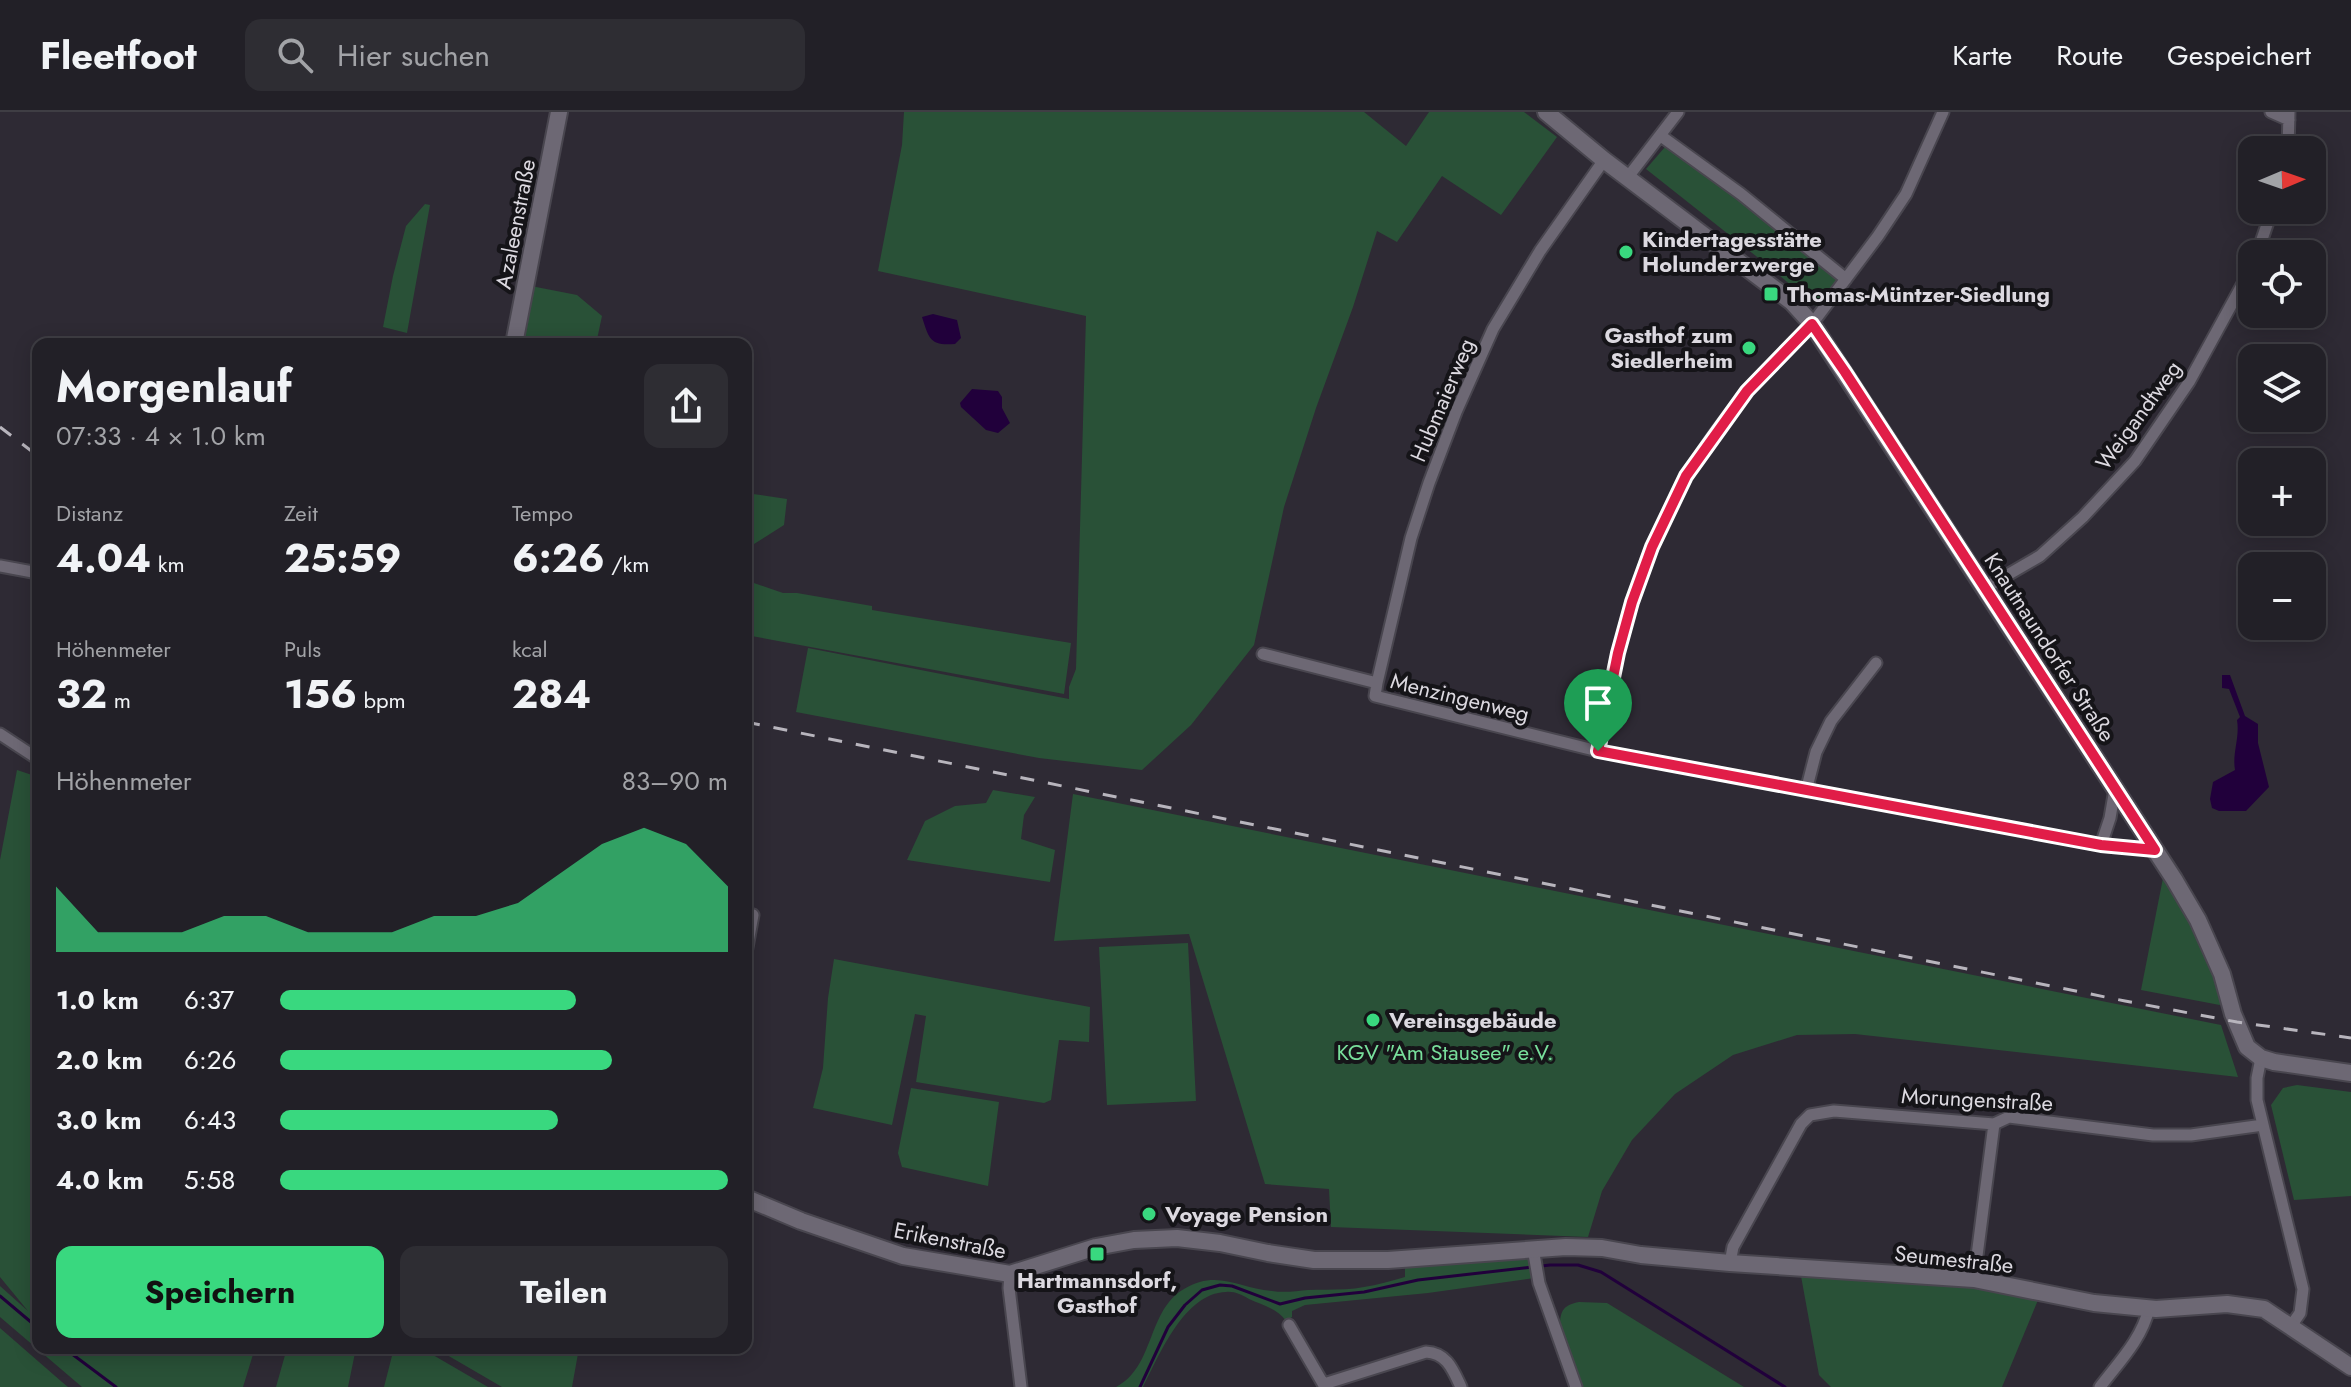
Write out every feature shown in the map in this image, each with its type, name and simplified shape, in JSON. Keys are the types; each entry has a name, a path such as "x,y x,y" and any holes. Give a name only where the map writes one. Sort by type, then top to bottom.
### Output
{"street":[{"name":"Azaleenstraße","path":"515,338 559,112"},
{"name":"Knautnaundorfer Straße","path":"1546,112 1604,160 1792,302 1812,324 2198,920 2222,974 2243,1040 2261,1058"},
{"path":"1628,177 1678,112"},
{"path":"1598,751 1632,602 1652,547 1686,476 1747,391 1812,324 1846,279 1906,194 1943,112"},
{"path":"2271,112 2289,116 2288,136"},
{"path":"1661,136 1741,194 1846,279"},
{"name":"Hubmaierweg","path":"1377,683 1411,538 1456,412 1493,329 1540,251 1604,160"},
{"name":"Weigandtweg","path":"1985,588 2040,556 2083,517 2135,461 2189,382 2238,293"},
{"path":"0,566 32,572"},
{"name":"Menzingenweg","path":"1263,654 1377,683 1375,696 1598,751 2101,845 2155,850"},
{"path":"1806,791 1816,752 1831,721 1876,663"},
{"path":"0,734 32,755"},
{"path":"2101,845 2116,789"},
{"path":"752,920 753,915"},
{"path":"2291,1326 2300,1313 2303,1289 2256,1088 2261,1058 2351,1073"},
{"name":"Morungenstraße","path":"1730,1263 1733,1247 1801,1124 1810,1115 1834,1111 1994,1124 2009,1117 2153,1135 2263,1125"},
{"path":"1974,1279 1994,1124"},
{"name":"Erikenstraße","path":"752,1201 903,1256 1010,1274 1096,1247 1134,1240 1177,1238 1314,1260 1388,1260"},
{"name":"Seumestraße","path":"1388,1260 1534,1255 1566,1247 1602,1248 1641,1255 1730,1263 1974,1279 2094,1303 2149,1308 2227,1304 2264,1309 2351,1367"},
{"path":"1534,1255 1537,1275 1576,1387"},
{"path":"1010,1274 1021,1387"},
{"path":"2100,1387 2140,1334 2149,1308"},
{"path":"1289,1325 1325,1386 1426,1352 1435,1353 1448,1361 1461,1387"}],"green space":[{"path":"904,112 1364,112 1406,146 1429,112 1524,112 1557,137 1501,215 1442,176 1397,242 1377,231 1284,507 1254,645 1191,725 1142,770 1039,758 796,712 808,648 1069,699 1069,687 1076,669 1086,316 878,271 902,145"},
{"path":"1665,147 1673,149 1837,276 1839,281 1818,308 1646,169"},
{"path":"425,204 430,205 407,333 383,327 406,226"},
{"path":"531,286 577,295 602,316 597,338 520,338"},
{"path":"753,494 787,499 784,525 752,545"},
{"path":"752,582 783,593 872,606 872,610 1071,643 1064,694 752,636"},
{"path":"17,770 32,775 32,1344 0,1317 0,1286 28,1311 0,1277 0,860"},
{"path":"993,790 1035,797 1024,815 1021,839 1055,850 1050,882 907,860 925,821 955,806 986,803"},
{"name":"KGV \"Am Stausee\" e.V.","path":"1073,794 2221,1025 2238,1077 1855,1034 1797,1035 1733,1055 1675,1094 1632,1140 1602,1191 1588,1237 1331,1227 1329,1189 1265,1184 1189,934 1054,941"},
{"path":"2164,873 2204,943 2225,1006 2141,990"},
{"path":"1188,943 1196,1101 1107,1105 1099,947"},
{"path":"834,959 1090,1007 1089,1042 1059,1040 1051,1100 1044,1103 916,1082 926,1016 915,1014 892,1125 813,1108 823,1068"},
{"path":"2297,1085 2351,1092 2351,1196 2294,1200 2271,1105 2283,1088"},
{"path":"911,1088 999,1102 988,1186 902,1167 898,1153"},
{"path":"1523,1253 1532,1262 1534,1278 1428,1293 1305,1305 1292,1311 1292,1317 1286,1321 1274,1310 1238,1294 1226,1292 1211,1295 1186,1314 1175,1328 1143,1387 1116,1387 1129,1378 1138,1366 1163,1310 1172,1298 1196,1283 1228,1281 1281,1292 1350,1289 1405,1277 1405,1266"},
{"path":"1801,1276 1973,1287 2038,1300 2002,1387 1831,1387 1819,1375"},
{"path":"1579,1302 1607,1303 1744,1387 1580,1387 1560,1326 1564,1309"},
{"path":"0,1328 62,1382 68,1387 0,1387"},
{"path":"43,1354 253,1354 243,1387 82,1387"},
{"path":"285,1354 355,1354 348,1387 276,1387"},
{"path":"392,1354 431,1354 488,1387 384,1387"},
{"path":"445,1354 578,1354 572,1387 502,1387"}],"shaded area":[{"path":"933,314 957,320 961,338 955,344 940,344 929,336 922,317"},
{"path":"972,389 998,391 1002,397 1002,408 1010,423 998,433 986,430 961,407 960,403"},
{"path":"2222,675 2230,675 2245,716 2258,724 2258,743 2269,787 2246,811 2219,811 2212,808 2210,799 2213,782 2235,770 2237,720 2240,717 2229,689 2222,688"}],"waterway":[{"path":"1140,1387 1168,1327 1202,1290 1220,1285 1232,1286 1280,1304 1305,1298 1364,1292 1418,1280 1550,1265 1578,1265 1601,1272 1785,1387"},
{"path":"0,1296 32,1323"},
{"path":"72,1354 116,1387"}],"railway":[{"path":"0,427 32,451"},
{"path":"752,723 2125,1001 2237,1022 2351,1038"}],"place":[{"name":"Kindertagesstätte Holunderzwerge","path":"1626,252"},
{"name":"Thomas-Müntzer-Siedlung","path":"1771,294"},
{"name":"Gasthof zum Siedlerheim","path":"1749,348"},
{"name":"Vereinsgebäude","path":"1373,1020"},
{"name":"Voyage Pension","path":"1149,1214"},
{"name":"Hartmannsdorf, Gasthof","path":"1097,1254"}],"route":[{"path":"1812,324 2155,850 2101,845 1598,751 1632,602 1652,547 1686,476 1747,391 1812,324"}]}
